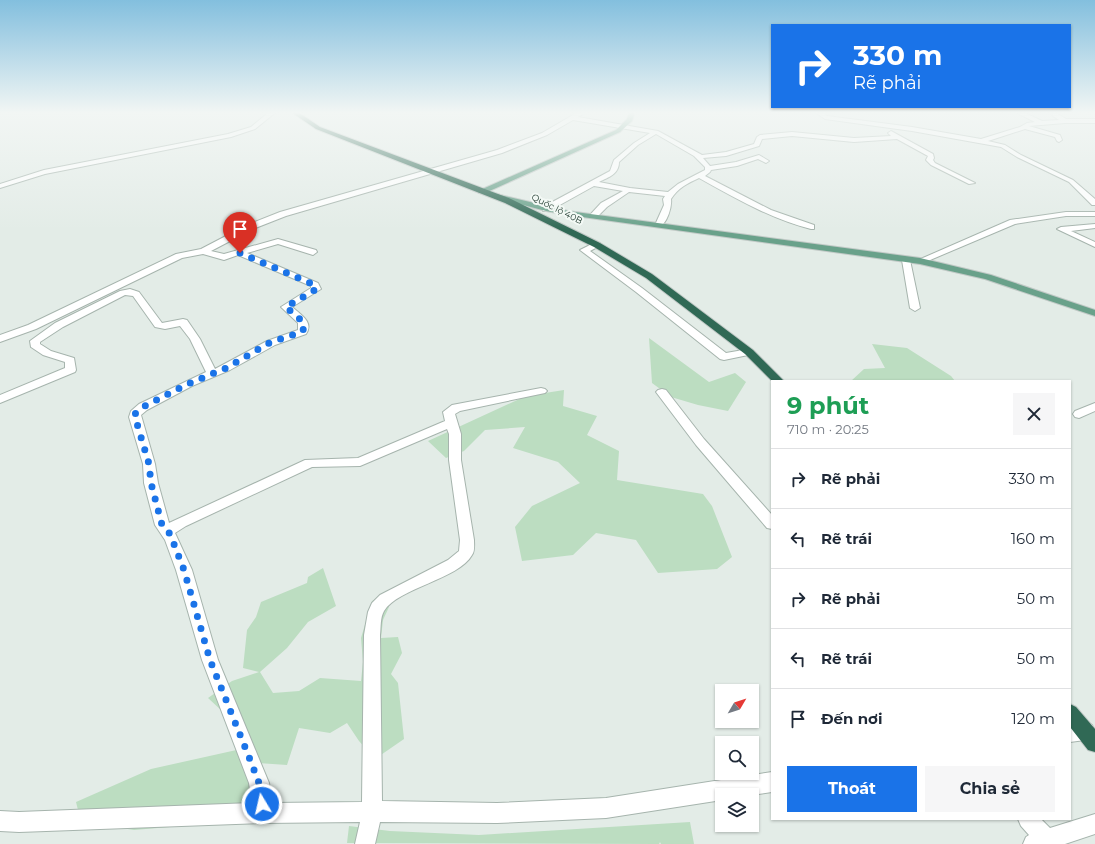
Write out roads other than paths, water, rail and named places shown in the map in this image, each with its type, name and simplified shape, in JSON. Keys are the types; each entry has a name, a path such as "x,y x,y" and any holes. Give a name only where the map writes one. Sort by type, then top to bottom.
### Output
{"highway":[{"name":"Quốc lộ 40B","path":"379,151 508,201 597,245 648,276 749,352 777,380"},
{"path":"1071,715 1083,736"}],"main road":[{"path":"482,191 573,151"},
{"path":"482,191 546,209 920,261 988,277 1095,313"},
{"path":"554,224 560,217 568,212"}],"street":[{"path":"0,186 44,172 150,151"},
{"path":"0,339 32,327 179,256 204,251 250,227 283,214 432,172 496,151"},
{"path":"546,209 613,172 616,166 616,161 627,151"},
{"path":"690,151 697,156 708,168"},
{"path":"697,156 706,157 732,151"},
{"path":"924,151 931,155 929,160 933,164 971,183"},
{"path":"1012,151 1071,181 1095,203"},
{"path":"708,168 737,164 759,157 766,161"},
{"path":"659,225 668,206 667,199 669,194 682,182 700,176 708,171 708,168"},
{"path":"700,176 776,216 811,227"},
{"path":"591,183 627,190 669,194"},
{"path":"593,216 601,208 625,193 627,190"},
{"path":"920,261 1010,224 1074,214 1095,214"},
{"path":"1074,214 1095,225"},
{"path":"1095,225 1062,229 1095,245"},
{"path":"204,251 220,257 240,253 278,241 314,252"},
{"path":"597,245 584,250 640,290 724,357 749,352"},
{"path":"240,253 315,285 316,289 286,307 305,325 302,332 271,342 226,368 212,373 143,407 135,414 149,464 151,483 157,511 162,525 171,538 184,570 210,660 259,783 262,813"},
{"path":"906,260 915,308"},
{"path":"0,399 71,370 70,360 41,350 35,345 35,341 63,323 127,292 136,294 159,325 165,326 183,322 195,339 212,373"},
{"path":"365,844 372,813 372,635 375,612 383,600 391,594 453,564 466,553 467,540 454,460 455,434 449,412 456,408 541,391"},
{"path":"662,392 700,442 771,523"},
{"path":"1079,414 1095,407"},
{"path":"167,531 181,522 310,463 360,462 451,423"},
{"path":"0,821 19,822 262,813 372,813 403,811 497,813 606,808 771,782"},
{"path":"1028,820 1039,842 1095,824"}]}
